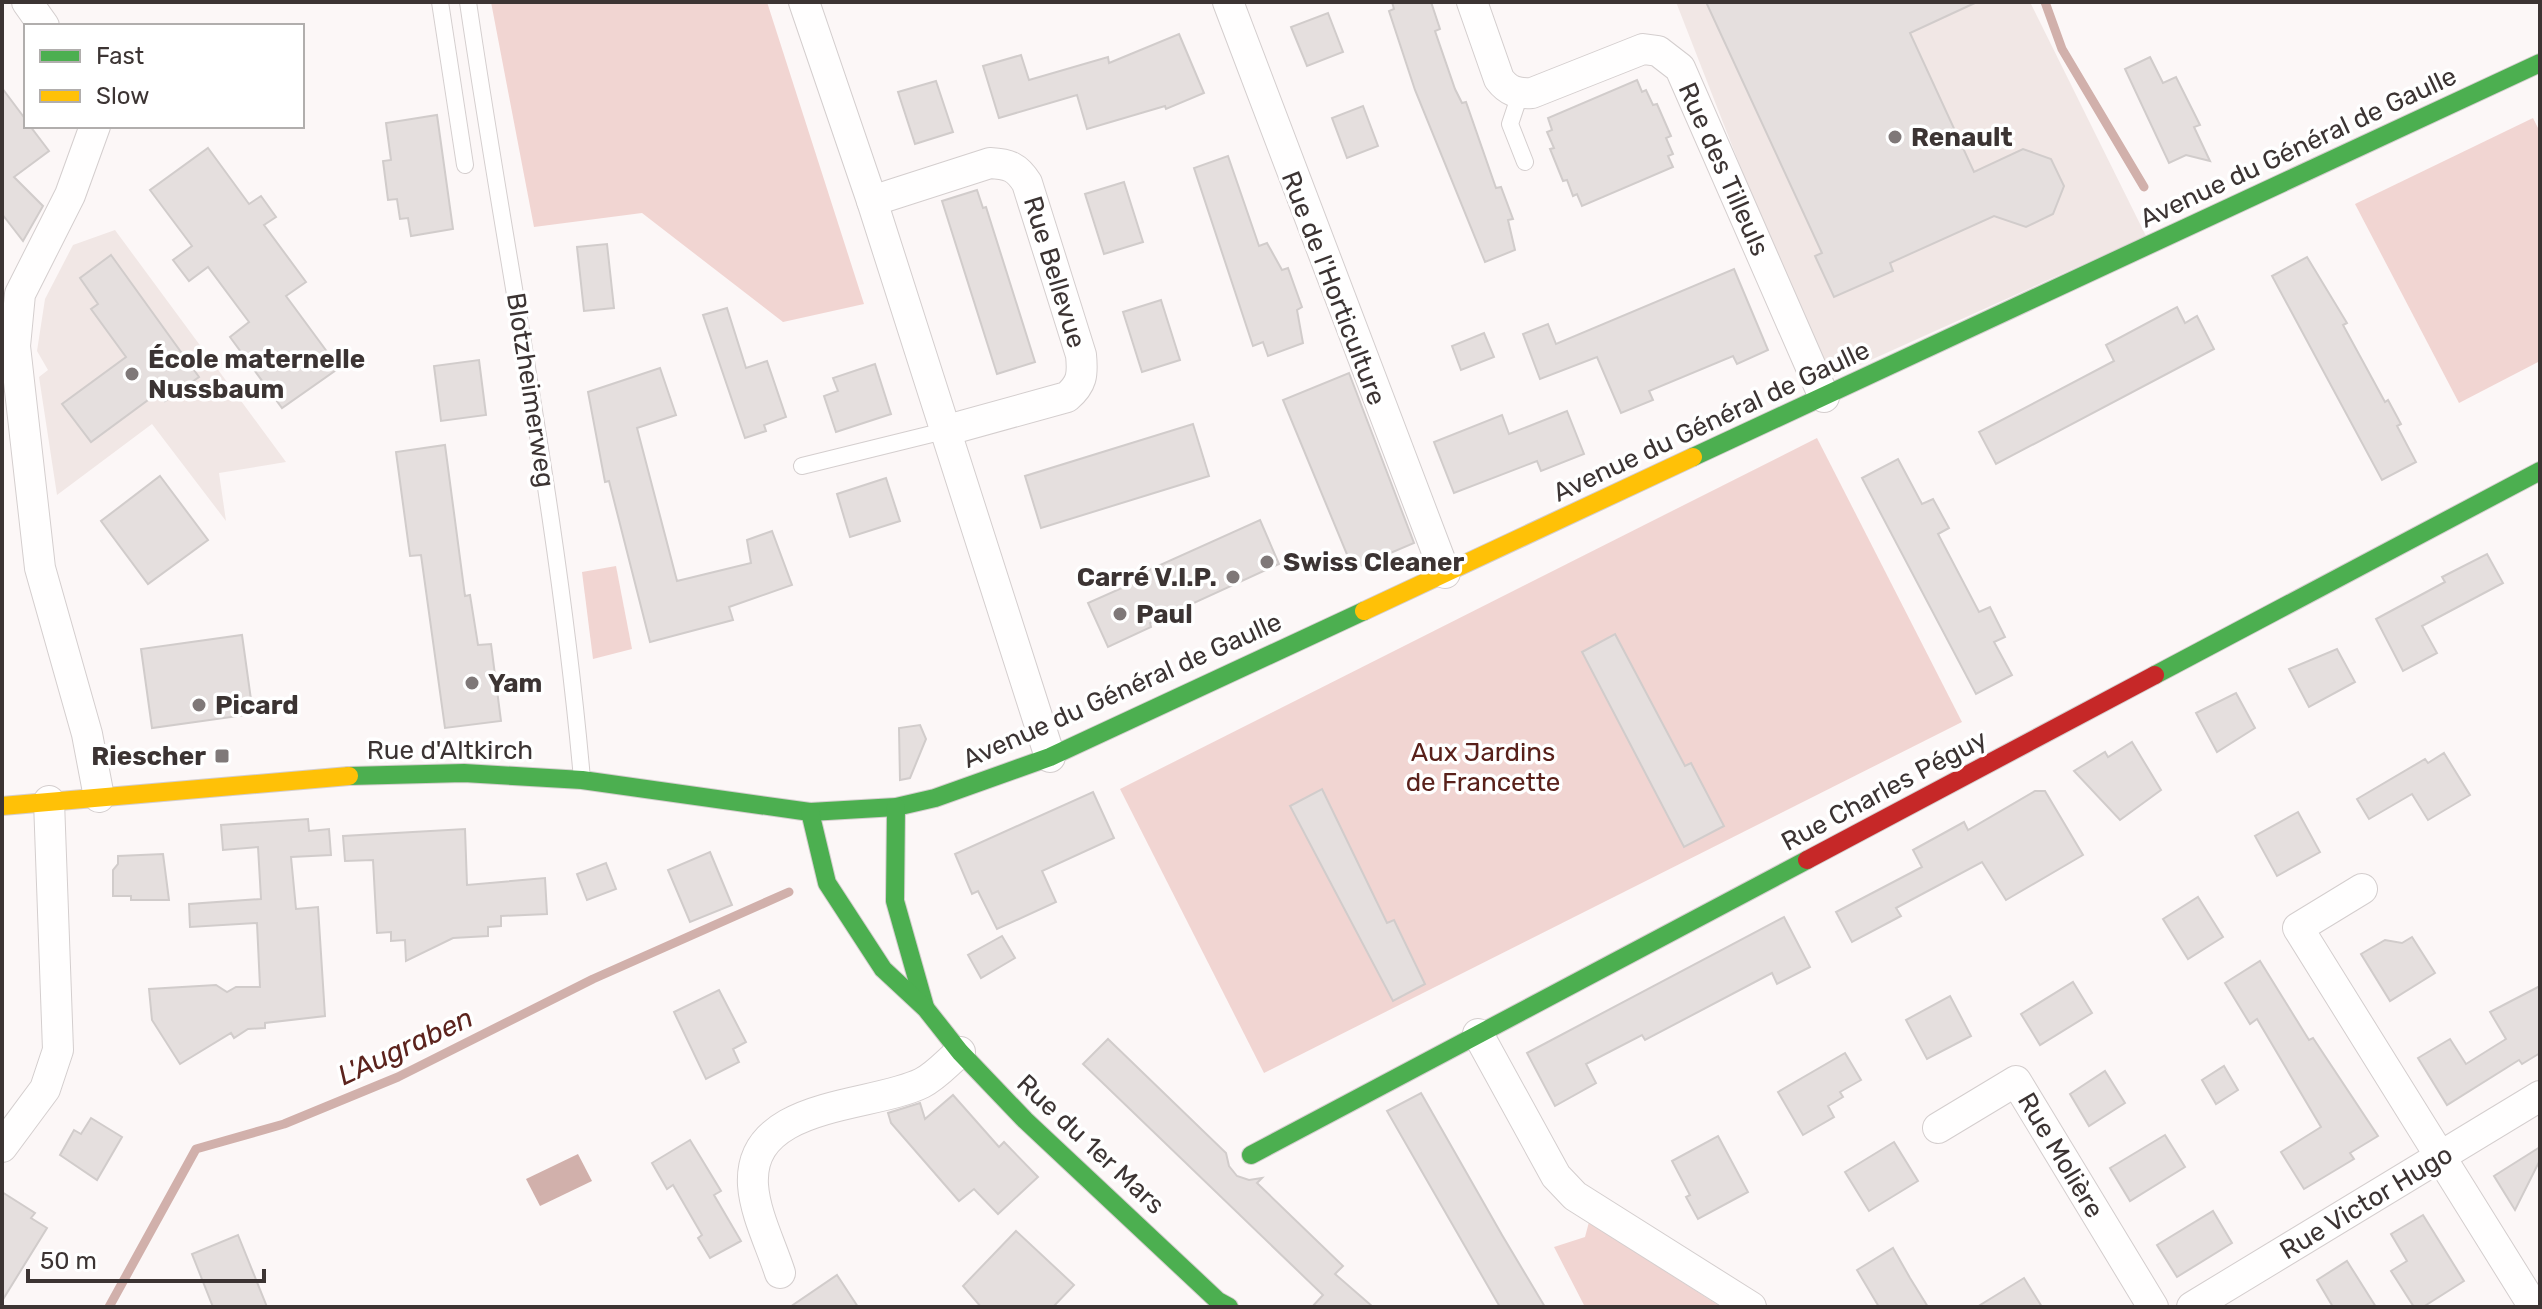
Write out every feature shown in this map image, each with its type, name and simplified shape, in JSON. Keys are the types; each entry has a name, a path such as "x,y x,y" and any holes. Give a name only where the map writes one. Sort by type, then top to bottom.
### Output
{"main road":[{"name":"Avenue du Général de Gaulle","path":"896,807 935,798 1050,757 2540,63"},
{"name":"Rue Charles Péguy","path":"1251,1155 2540,471"},
{"name":"Rue d'Altkirch","path":"2,806 381,773 464,773 582,780 810,812 896,807"},
{"name":"Rue du 1er Mars","path":"896,807 895,901 926,1009"},
{"name":"Rue du 1er Mars","path":"810,812 827,883 883,969 926,1009 960,1052 1025,1120 1218,1301 1229,1307"}],"street":[{"path":"27,2 43,24"},
{"path":"804,2 872,201 1050,757"},
{"name":"Rue de l'Horticulture","path":"1228,2 1445,573"},
{"path":"1472,2 1499,79 1506,88 1520,94"},
{"name":"Rue des Tilleuls","path":"1520,94 1532,93 1643,49 1671,58 1680,68 1824,397"},
{"path":"94,128 70,195 20,294 15,346 40,568 87,734 99,797"},
{"name":"Rue Bellevue","path":"872,201 990,163 1008,164 1027,183 1081,355 1083,373 1079,387 1067,397 944,431"},
{"path":"2,1147 45,1089 58,1050 49,801"},
{"path":"2362,889 2298,928 2534,1307"},
{"path":"1478,1034 1556,1176 1575,1196 1751,1307"},
{"path":"780,1273 755,1198 753,1180 765,1144 778,1130 807,1116 922,1083 960,1052"},
{"name":"Rue Molière","path":"1938,1128 2016,1081 2153,1307"},
{"name":"Rue Victor Hugo","path":"2192,1307 2540,1096"}],"lane":[{"path":"440,2 465,165"},
{"name":"Blotzheimerweg","path":"468,2 490,149 544,456 582,780"},
{"path":"1520,94 1510,124 1525,162"},
{"path":"802,466 944,431"}],"shaded area":[{"path":"1676,2 2030,2 2146,236 1824,381"},
{"name":"École maternelle Nussbaum","path":"115,230 286,462 219,473 226,521 152,424 57,495 39,377 48,370 37,351 45,299 73,245"},
{"path":"578,1154 592,1181 540,1206 526,1179"}],"green space":[{"path":"491,2 767,2 864,304 783,322 642,213 534,227"},
{"path":"2533,118 2540,132 2540,361 2459,403 2355,204"},
{"name":"Aux Jardins de Francette","path":"1817,438 1962,722 1264,1073 1120,789"},
{"path":"616,566 632,649 593,659 582,572"},
{"path":"1589,1222 1721,1307 1585,1307 1554,1247 1585,1237"}],"building":[{"path":"1392,2 1431,2 1440,29 1435,31 1455,89 1462,103 1466,102 1496,188 1501,187 1513,219 1508,220 1515,250 1485,262 1415,90 1389,11 1394,9"},
{"path":"1706,2 1977,2 1910,33 1974,172 2023,149 2051,159 2064,186 2053,214 2026,227 1994,216 1890,263 1893,271 1834,297 1815,256 1822,253"},
{"path":"1328,13 1343,52 1307,66 1291,27"},
{"path":"1179,34 1204,93 1166,109 1165,106 1087,129 1077,95 999,118 983,66 1021,55 1029,80 1108,57 1109,63"},
{"path":"2150,57 2163,83 2176,77 2200,125 2194,127 2210,161 2186,155 2169,163 2125,69"},
{"path":"1637,80 1642,92 1646,90 1653,105 1657,104 1671,136 1666,138 1673,154 1668,156 1673,167 1582,206 1577,194 1573,196 1567,180 1563,181 1550,149 1554,148 1547,132 1552,130 1548,118"},
{"path":"936,81 953,132 915,144 898,92"},
{"path":"2,88 24,117 24,128 32,128 49,151 14,177 43,206 23,241 2,214"},
{"path":"1363,106 1378,146 1347,158 1332,118"},
{"path":"437,115 453,229 411,236 408,218 400,219 397,199 388,200 383,161 391,160 386,123"},
{"path":"208,148 249,204 261,196 276,217 264,225 306,282 286,296 339,368 282,408 230,337 249,322 208,267 189,281 173,260 192,246 150,190"},
{"path":"1228,156 1259,246 1267,243 1282,270 1288,268 1302,307 1297,310 1303,343 1268,356 1263,342 1253,346 1194,168"},
{"path":"1124,182 1143,242 1104,254 1085,194"},
{"path":"977,190 983,208 986,207 1035,362 997,374 942,201"},
{"path":"607,244 614,308 584,311 577,247"},
{"path":"111,255 199,377 165,401 159,392 91,442 62,404 126,357 91,309 98,304 80,278"},
{"path":"2307,257 2347,323 2343,325 2385,402 2388,400 2401,424 2397,426 2416,462 2382,480 2272,276"},
{"path":"1734,269 1768,350 1737,364 1733,356 1649,391 1653,400 1621,413 1597,357 1540,379 1523,334 1548,324 1556,344"},
{"path":"1161,300 1180,360 1142,372 1123,312"},
{"path":"2177,307 2185,323 2197,316 2214,349 1996,464 1979,432 2114,361 2106,345"},
{"path":"727,308 746,368 767,361 786,417 764,425 766,431 745,438 703,315"},
{"path":"1484,333 1494,357 1461,370 1452,346"},
{"path":"479,360 486,415 441,421 434,366"},
{"path":"875,364 891,414 836,432 824,396 838,391 833,378"},
{"path":"660,368 676,415 637,428 677,581 751,563 747,540 772,531 792,585 729,607 733,620 650,642 609,481 605,482 588,392"},
{"path":"1349,373 1414,543 1353,569 1283,400"},
{"path":"1567,411 1584,454 1541,471 1537,461 1454,493 1434,442 1502,415 1509,434"},
{"path":"1193,424 1209,476 1041,528 1025,476"},
{"path":"445,445 465,596 470,595 478,645 491,644 501,721 445,728 421,555 410,556 396,452"},
{"path":"1898,459 1922,504 1933,499 1949,528 1938,534 1979,612 1990,607 2005,637 1994,642 2012,675 1976,694 1862,478"},
{"path":"160,476 208,540 148,584 101,521"},
{"path":"886,478 900,521 850,537 837,494"},
{"path":"1260,520 1279,564 1150,623 1151,627 1108,647 1088,603 1131,584 1129,579"},
{"path":"2487,554 2503,583 2422,626 2437,653 2403,671 2376,619 2445,582 2442,577"},
{"path":"1615,634 1685,766 1691,763 1724,826 1684,847 1582,652"},
{"path":"242,635 253,714 152,728 141,649"},
{"path":"2337,649 2355,682 2309,707 2289,669"},
{"path":"2236,693 2255,728 2217,752 2196,713"},
{"path":"920,725 926,739 910,778 900,780 899,728"},
{"path":"2132,742 2161,790 2120,820 2074,771 2105,752 2108,757"},
{"path":"2444,753 2470,795 2428,820 2412,794 2369,819 2357,799 2425,759 2428,763"},
{"path":"1322,789 1387,923 1394,920 1425,984 1393,1001 1290,806"},
{"path":"2035,791 2045,791 2083,855 2006,900 1982,862 1896,908 1901,916 1852,942 1836,912 1922,867 1913,850 1964,822 1968,830"},
{"path":"1093,792 1114,838 1042,871 1056,902 997,929 978,891 972,894 955,854"},
{"path":"2298,812 2320,852 2277,876 2255,836"},
{"path":"308,819 309,831 329,829 331,855 291,857 296,909 318,907 325,1016 265,1023 265,1028 248,1029 234,1038 231,1033 180,1064 152,1020 149,989 216,985 227,992 236,987 260,987 257,923 190,927 189,904 261,899 258,847 223,850 221,825"},
{"path":"465,829 467,885 545,878 547,914 501,916 501,926 488,927 488,936 453,938 406,961 405,940 391,941 391,932 377,933 373,860 345,861 343,836"},
{"path":"710,852 732,905 690,922 668,870"},
{"path":"163,854 169,900 131,900 131,896 113,896 113,870 118,864 118,856"},
{"path":"606,863 616,889 587,900 577,874"},
{"path":"2198,897 2223,937 2188,959 2163,919"},
{"path":"1784,917 1810,967 1777,984 1772,973 1645,1040 1642,1035 1586,1064 1596,1083 1555,1106 1527,1053"},
{"path":"1002,936 1015,958 981,978 968,955"},
{"path":"2412,937 2435,973 2390,1001 2361,954 2385,940 2402,943"},
{"path":"2260,961 2309,1040 2313,1038 2378,1136 2350,1153 2354,1159 2304,1189 2281,1152 2321,1127 2257,1019 2250,1024 2225,983"},
{"path":"2073,982 2092,1013 2040,1045 2021,1014"},
{"path":"2540,986 2540,1053 2522,1064 2519,1060 2447,1105 2418,1058 2450,1039 2466,1064 2506,1039 2490,1012"},
{"path":"719,990 746,1042 733,1049 739,1062 706,1079 674,1012"},
{"path":"1950,996 1971,1036 1927,1059 1906,1020"},
{"path":"1108,1039 1226,1153 1229,1166 1237,1176 1249,1180 1262,1178 1257,1183 1343,1266 1335,1274 1373,1307 1312,1307 1323,1295 1083,1064"},
{"path":"1845,1053 1861,1080 1840,1092 1843,1097 1828,1106 1834,1117 1803,1135 1778,1092"},
{"path":"2224,1066 2238,1090 2216,1104 2202,1080"},
{"path":"2105,1071 2125,1103 2089,1126 2070,1094"},
{"path":"1421,1093 1545,1307 1500,1307 1387,1111"},
{"path":"953,1095 999,1147 1004,1142 1038,1177 998,1214 974,1189 959,1201 891,1123 888,1113 920,1103 925,1119"},
{"path":"91,1118 122,1137 97,1180 60,1155 74,1130 81,1134"},
{"path":"2165,1135 2185,1167 2130,1201 2110,1168"},
{"path":"1718,1136 1748,1192 1698,1219 1686,1197 1690,1195 1672,1161"},
{"path":"690,1140 721,1191 714,1195 741,1241 710,1258 698,1238 702,1235 673,1185 667,1189 652,1163"},
{"path":"1894,1142 1918,1181 1869,1211 1845,1172"},
{"path":"2540,1147 2540,1160 2515,1210 2494,1176"},
{"path":"2,1192 35,1213 31,1218 47,1228 2,1301"},
{"path":"2213,1211 2232,1243 2177,1277 2157,1245"},
{"path":"2423,1215 2464,1281 2423,1307 2414,1307 2391,1271 2407,1261 2391,1234"},
{"path":"1016,1231 1074,1285 1053,1307 981,1307 963,1286"},
{"path":"238,1235 267,1307 213,1307 192,1254"},
{"path":"1893,1248 1928,1307 1879,1307 1857,1270"},
{"path":"2347,1261 2376,1307 2333,1307 2317,1280"},
{"path":"837,1275 858,1307 790,1307"},
{"path":"2024,1278 2042,1307 1977,1307"}],"waterway":[{"name":"L'Augraben","path":"2045,2 2062,49 2144,187"},
{"name":"L'Augraben","path":"109,1307 196,1149 284,1124 398,1077 593,979 789,892"}],"traffic: fast":[{"path":"1693,457 2540,63"},
{"path":"2155,675 2540,471"},
{"path":"349,776 464,773 582,780 810,812 896,807 935,798 1050,757 1364,611"},
{"path":"896,807 895,901 925,1007"},
{"path":"810,812 827,883 883,969 926,1009 960,1052 1025,1120 1218,1301 1229,1307"},
{"path":"1251,1155 1807,860"}],"traffic: slow":[{"path":"1364,611 1693,457"},
{"path":"2,806 349,776"}],"traffic: jam":[{"path":"1807,860 2155,675"}],"place":[{"name":"Renault","path":"1895,137"},
{"name":"École maternelle Nussbaum","path":"132,374"},
{"name":"Swiss Cleaner","path":"1267,562"},
{"name":"Carré V.I.P.","path":"1233,577"},
{"name":"Paul","path":"1120,614"},
{"name":"Yam","path":"472,683"},
{"name":"Picard","path":"199,705"},
{"name":"Riescher","path":"222,756"}]}
